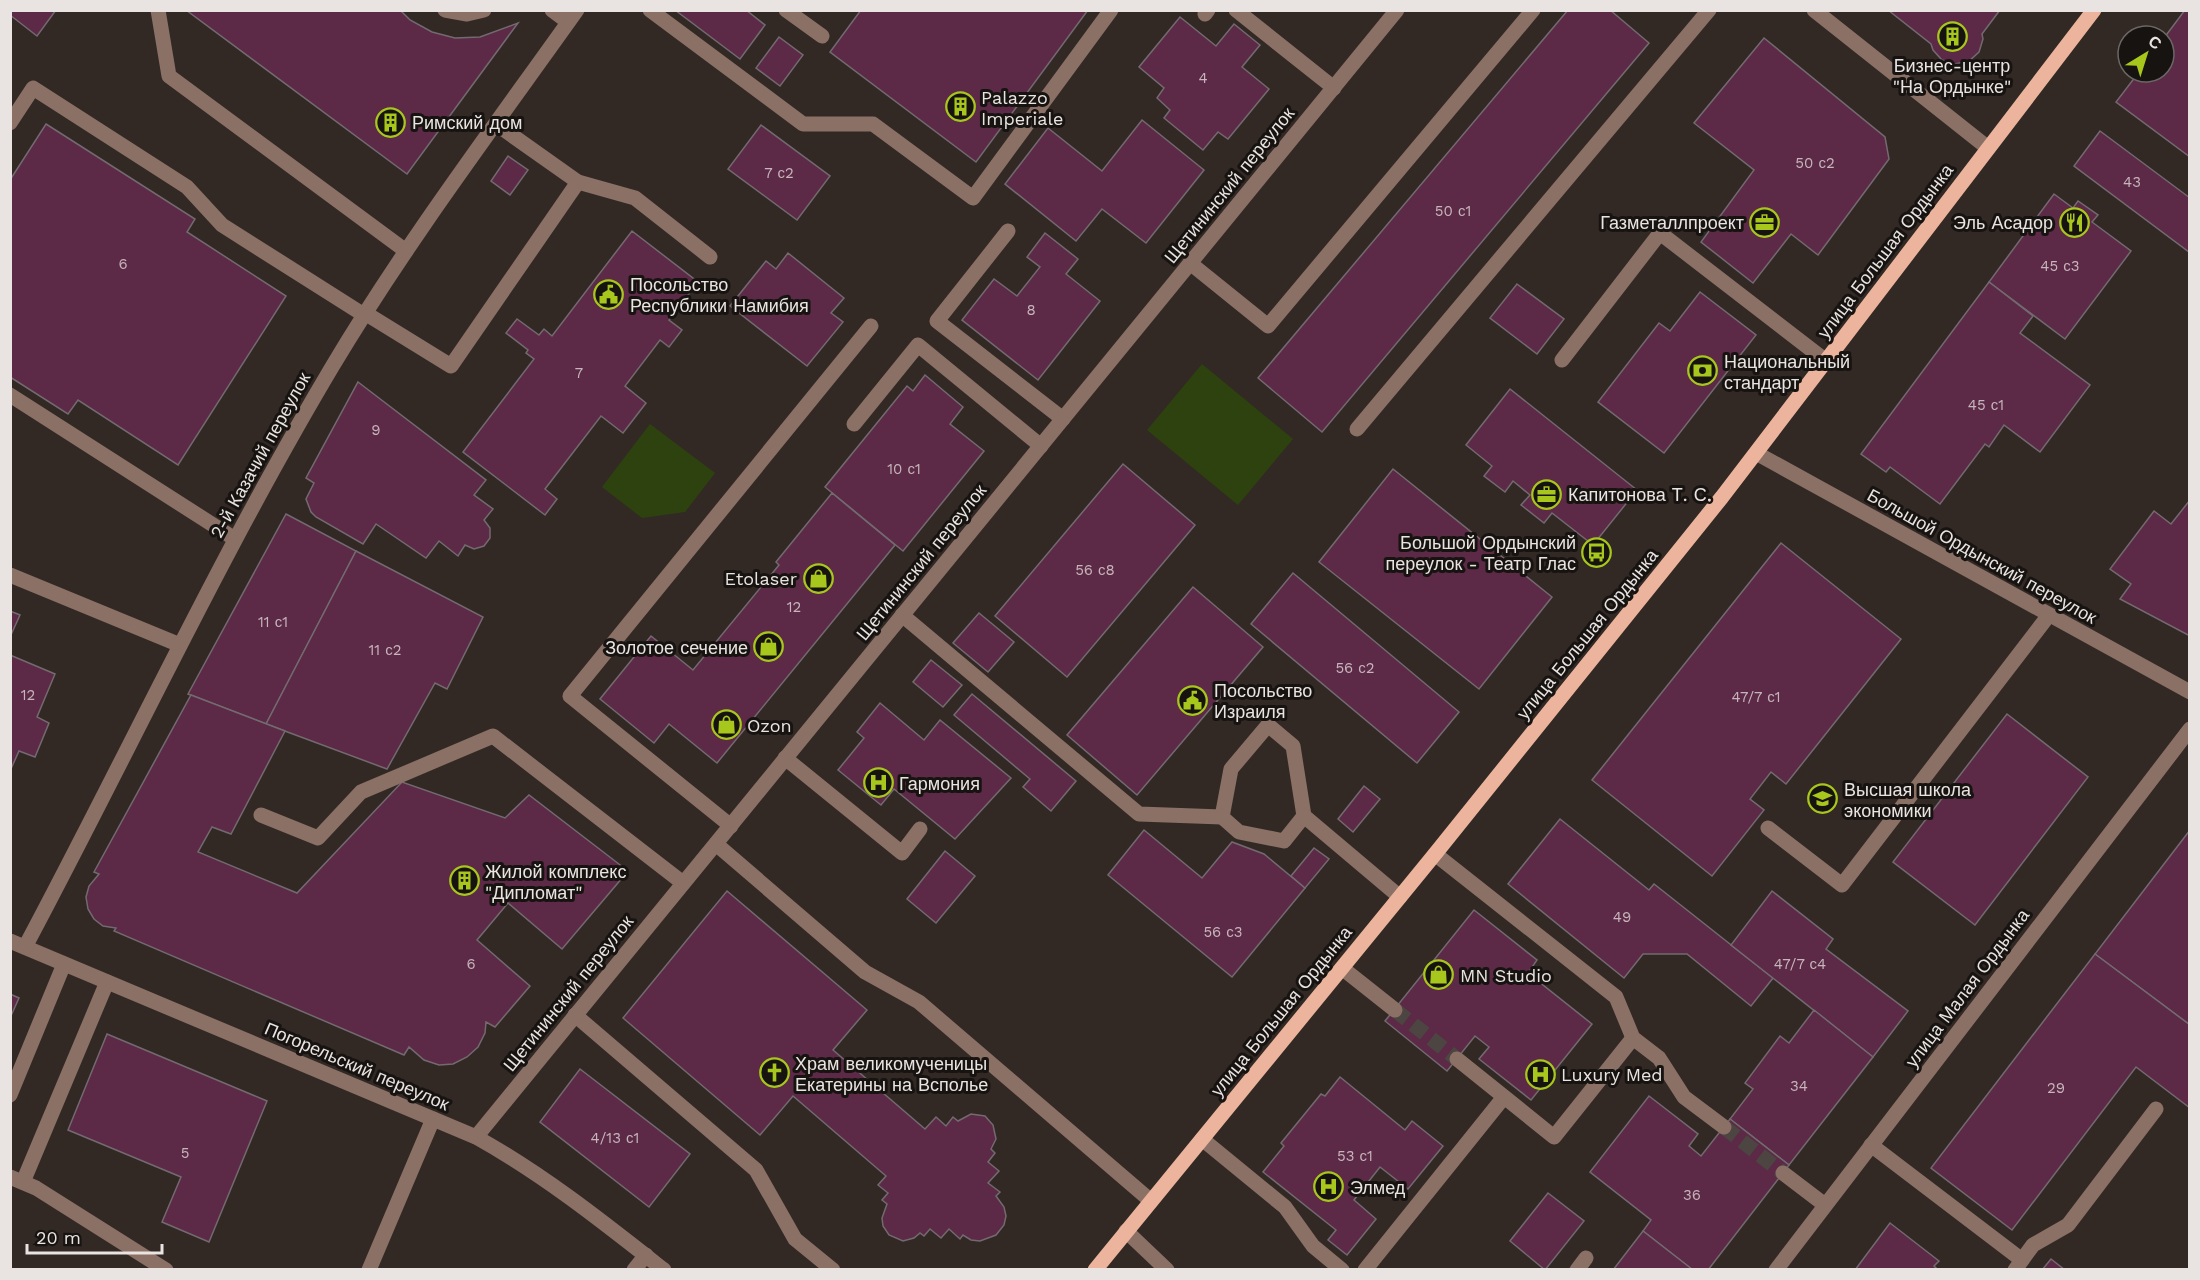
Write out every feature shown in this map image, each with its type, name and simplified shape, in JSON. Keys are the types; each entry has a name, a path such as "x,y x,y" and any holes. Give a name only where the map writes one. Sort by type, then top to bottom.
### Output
{"main road":[{"name":"улица Большая Ордынка","path":"1095,1269 1435,854 1756,453 2094,10"}],"street":[{"path":"158,10 168,76 406,250"},
{"path":"445,10 467,14 484,10"},
{"path":"552,10 572,16"},
{"path":"650,10 803,124 873,124 973,198 1111,10"},
{"path":"786,10 822,36"},
{"path":"1236,10 1334,88"},
{"name":"Щетининский переулок","path":"476,1137 1397,10"},
{"path":"1190,263 1268,326 1533,10"},
{"path":"1357,429 1709,10"},
{"path":"1814,10 1988,148"},
{"name":"2-й Казачий переулок","path":"18,944 180,645 235,538 331,369 406,250 572,16"},
{"path":"10,123 33,88 187,187 222,225 451,366 578,182"},
{"path":"496,124 578,182 635,198 710,257"},
{"path":"1008,231 937,321 1063,419"},
{"path":"1562,360 1660,233 1826,361"},
{"path":"731,826 570,696 871,326"},
{"path":"854,424 918,345 1041,446"},
{"path":"10,395 235,538"},
{"name":"Большой Ордынский переулок","path":"1756,453 2190,692"},
{"path":"10,575 180,645"},
{"path":"902,615 1138,814 1222,817 1239,832 1284,841 1304,816"},
{"path":"1768,828 1842,885 2049,615"},
{"path":"1222,817 1231,770 1268,725 1293,746 1304,816 1400,897"},
{"name":"улица Малая Ордынка","path":"1776,1269 2190,729"},
{"path":"261,815 318,838 361,792 493,736 683,883"},
{"path":"785,758 902,853 920,829"},
{"path":"716,844 865,972 919,1002 1151,1201"},
{"path":"1435,854 1616,997 1633,1038 1659,1058 1684,1097 1724,1127"},
{"name":"Погорельский переулок","path":"18,944 476,1137 517,1160 562,1191 664,1269"},
{"path":"10,1095 64,964"},
{"path":"1342,968 1395,1010"},
{"path":"107,982 17,1179 120,1239 166,1269"},
{"path":"575,1015 756,1170 795,1239 833,1269"},
{"path":"1457,1059 1554,1137 1633,1038"},
{"path":"1365,1269 1504,1097"},
{"path":"1871,1145 2018,1265 2033,1245 2068,1225 2156,1109"},
{"path":"369,1269 433,1119"},
{"path":"1202,1139 1285,1207 1313,1246 1342,1269"},
{"path":"1783,1173 1826,1205"},
{"path":"1126,1232 1167,1269"},
{"path":"634,1269 646,1255"}],"green space":[{"path":"1202,364 1293,439 1238,505 1147,430"},
{"path":"650,424 715,473 685,512 642,518 602,487"}],"building":[{"path":"10,10 56,10 37,36 10,15"},
{"name":"Римский дом","path":"186,10 400,10 410,20 432,32 455,38 480,37 518,23 407,174"},
{"path":"675,10 746,10 765,25 740,59"},
{"name":"Palazzo Imperiale","path":"861,10 1088,10 976,162 830,52"},
{"path":"1568,10 1610,10 1649,43 1322,432 1258,378"},
{"name":"Бизнес-центр \"На Ордынке\"","path":"1888,10 2000,10 1982,34 1983,39 1979,52 1969,61 1955,64 1942,60 1931,44"},
{"path":"2185,10 2190,10 2190,157 2116,102 2130,84 2176,84 2174,24"},
{"path":"1180,17 1216,46 1234,24 1260,45 1242,67 1269,89 1228,139 1218,132 1203,150 1164,118 1170,110 1157,98 1164,88 1139,67"},
{"path":"779,37 803,55 780,86 756,68"},
{"path":"1764,38 1885,137 1889,159 1818,255 1791,234 1753,283 1701,242 1754,170 1694,123"},
{"path":"1142,120 1204,170 1146,243 1102,209 1076,241 1005,184 1048,128 1102,171"},
{"path":"46,124 195,219 187,232 286,296 178,465 78,400 68,414 10,377 10,180"},
{"path":"761,125 830,176 797,220 728,169"},
{"path":"2100,131 2190,198 2189,252 2074,166"},
{"path":"508,156 528,170 510,195 491,181"},
{"path":"2054,194 2073,208 2078,201 2098,215 2092,222 2131,251 2065,339 1989,282"},
{"path":"632,231 698,282 669,320 682,330 669,347 660,340 625,386 646,403 623,433 601,416 545,489 557,499 545,515 463,452 534,359 526,353 528,350 506,333 517,319 539,335 544,329 552,336"},
{"path":"1045,233 1078,259 1066,274 1100,301 1038,380 962,320 994,279 1017,296 1040,267 1027,257"},
{"path":"788,253 844,298 831,313 843,322 807,366 730,306 766,261 776,269"},
{"path":"1989,282 2033,316 2020,333 2090,385 2040,452 2004,425 1989,447 1985,444 1940,504 1890,467 1886,472 1861,454"},
{"path":"1517,284 1564,319 1537,354 1490,318"},
{"path":"1700,292 1756,335 1664,453 1598,402 1659,323 1670,331"},
{"path":"925,375 963,407 950,424 984,451 903,551 825,487 907,386 913,391"},
{"path":"358,382 486,480 474,495 493,509 484,520 490,528 490,538 484,546 474,549 465,545 458,556 439,541 426,558 376,524 363,544 311,512 306,499 314,483 306,478"},
{"path":"1510,389 1637,490 1593,545 1552,513 1544,523 1521,505 1530,495 1513,481 1505,492 1484,476 1492,466 1466,445"},
{"path":"1123,464 1195,525 1067,677 995,616"},
{"path":"1393,469 1552,597 1479,689 1319,562"},
{"path":"832,493 895,545 717,763 669,724 654,743 600,699 651,636 693,670 779,565 776,562"},
{"path":"2190,500 2190,636 2120,599 2131,584 2110,569 2154,511 2171,524"},
{"path":"286,514 356,551 266,724 188,694"},
{"path":"1781,543 1901,639 1786,784 1771,772 1750,799 1764,810 1712,876 1592,780"},
{"path":"356,551 483,617 447,689 435,683 387,769 266,724"},
{"path":"1293,573 1459,712 1417,763 1251,624"},
{"path":"1193,587 1263,647 1137,795 1067,735"},
{"path":"10,611 20,615 10,637"},
{"path":"979,613 1014,642 988,672 953,643"},
{"path":"10,655 55,674 37,717 49,723 35,757 19,751 10,771"},
{"path":"931,660 962,685 943,707 913,682"},
{"path":"972,694 1076,781 1051,811 1023,787 1030,779 954,715"},
{"name":"Жилой комплекс \"Дипломат\"","path":"191,695 285,731 231,834 212,827 198,852 297,893 402,782 505,818 529,795 628,871 562,949 508,903 477,940 530,986 495,1027 486,1022 485,1033 478,1047 467,1057 453,1064 439,1065 424,1060 409,1047 404,1055 114,931 116,928 103,926 94,919 88,909 86,897 89,886 99,874 94,872"},
{"path":"880,703 924,740 940,720 1011,778 955,839 894,789 881,805 838,770 864,738 857,732"},
{"path":"2007,714 2088,777 1975,925 1893,862"},
{"path":"1364,786 1380,799 1353,832 1338,819"},
{"path":"1560,819 1649,890 1654,884 1773,978 1751,1006 1687,954 1643,954 1624,978 1508,884"},
{"path":"1144,830 1202,878 1232,842 1264,854 1305,888 1232,977 1108,875"},
{"path":"2190,830 2190,1025 2095,954"},
{"path":"1314,848 1329,859 1305,888 1291,876"},
{"path":"945,851 975,876 936,923 907,899"},
{"name":"Храм великомученицы Екатерины на Всполье","path":"727,891 867,1010 833,1050 925,1129 936,1117 946,1126 953,1117 958,1121 971,1114 985,1116 993,1125 996,1139 991,1149 995,1153 988,1162 999,1171 988,1183 1000,1192 996,1196 1004,1207 1006,1216 1004,1225 996,1235 980,1241 971,1240 963,1235 960,1239 949,1229 941,1238 930,1229 924,1236 920,1233 914,1238 903,1241 889,1235 883,1226 882,1218 887,1204 882,1200 888,1193 878,1185 886,1176 793,1096 760,1135 623,1018"},
{"path":"1772,891 1833,939 1826,949 1908,1011 1873,1057 1731,945"},
{"path":"1474,910 1537,960 1528,973 1592,1024 1531,1100 1479,1059 1489,1047 1475,1036 1447,1071 1385,1021"},
{"path":"2095,954 2190,1025 2190,1108 2136,1067 2012,1230 1931,1168"},
{"path":"10,994 19,998 10,1018"},
{"path":"1814,1010 1873,1057 1789,1165 1730,1119 1753,1089 1745,1083 1780,1036 1789,1043"},
{"path":"107,1034 267,1101 209,1242 162,1222 181,1177 68,1130"},
{"path":"580,1069 690,1154 649,1207 540,1122"},
{"path":"1340,1077 1405,1130 1412,1121 1443,1146 1408,1189 1380,1167 1354,1200 1376,1219 1347,1255 1328,1240 1336,1230 1263,1172 1284,1146 1281,1143 1321,1094 1325,1096"},
{"path":"1649,1096 1698,1134 1689,1146 1701,1156 1730,1119 1789,1165 1708,1270 1693,1270 1643,1231 1651,1220 1590,1172"},
{"path":"1548,1193 1584,1221 1545,1270 1510,1241"},
{"path":"1890,1223 1939,1261 1934,1266 1938,1270 1855,1270"},
{"path":"1643,1231 1693,1270 1613,1270"},
{"path":"2051,1259 2065,1270 2042,1270"}],"tunnel":[{"path":"1395,1010 1457,1059"},
{"path":"1724,1127 1783,1173"}],"place":[{"name":"Бизнес-центр \"На Ордынке\"","path":"1952,36"},
{"name":"Palazzo Imperiale","path":"960,107"},
{"name":"Римский дом","path":"391,122"},
{"name":"Газметаллпроект","path":"1765,222"},
{"name":"Эль Асадор","path":"2074,222"},
{"name":"Посольство Республики Намибия","path":"609,294"},
{"name":"Национальный стандарт","path":"1703,371"},
{"name":"Капитонова Т. С.","path":"1547,494"},
{"name":"Большой Ордынский переулок - Театр Глас","path":"1597,552"},
{"name":"Etolaser","path":"818,578"},
{"name":"Золотое сечение","path":"769,647"},
{"name":"Посольство Израиля","path":"1193,700"},
{"name":"Ozon","path":"726,725"},
{"name":"Гармония","path":"878,783"},
{"name":"Высшая школа экономики","path":"1823,799"},
{"name":"Жилой комплекс \"Дипломат\"","path":"464,881"},
{"name":"MN Studio","path":"1439,975"},
{"name":"Храм великомученицы Екатерины на Всполье","path":"774,1073"},
{"name":"Luxury Med","path":"1540,1074"},
{"name":"Элмед","path":"1329,1187"}]}
